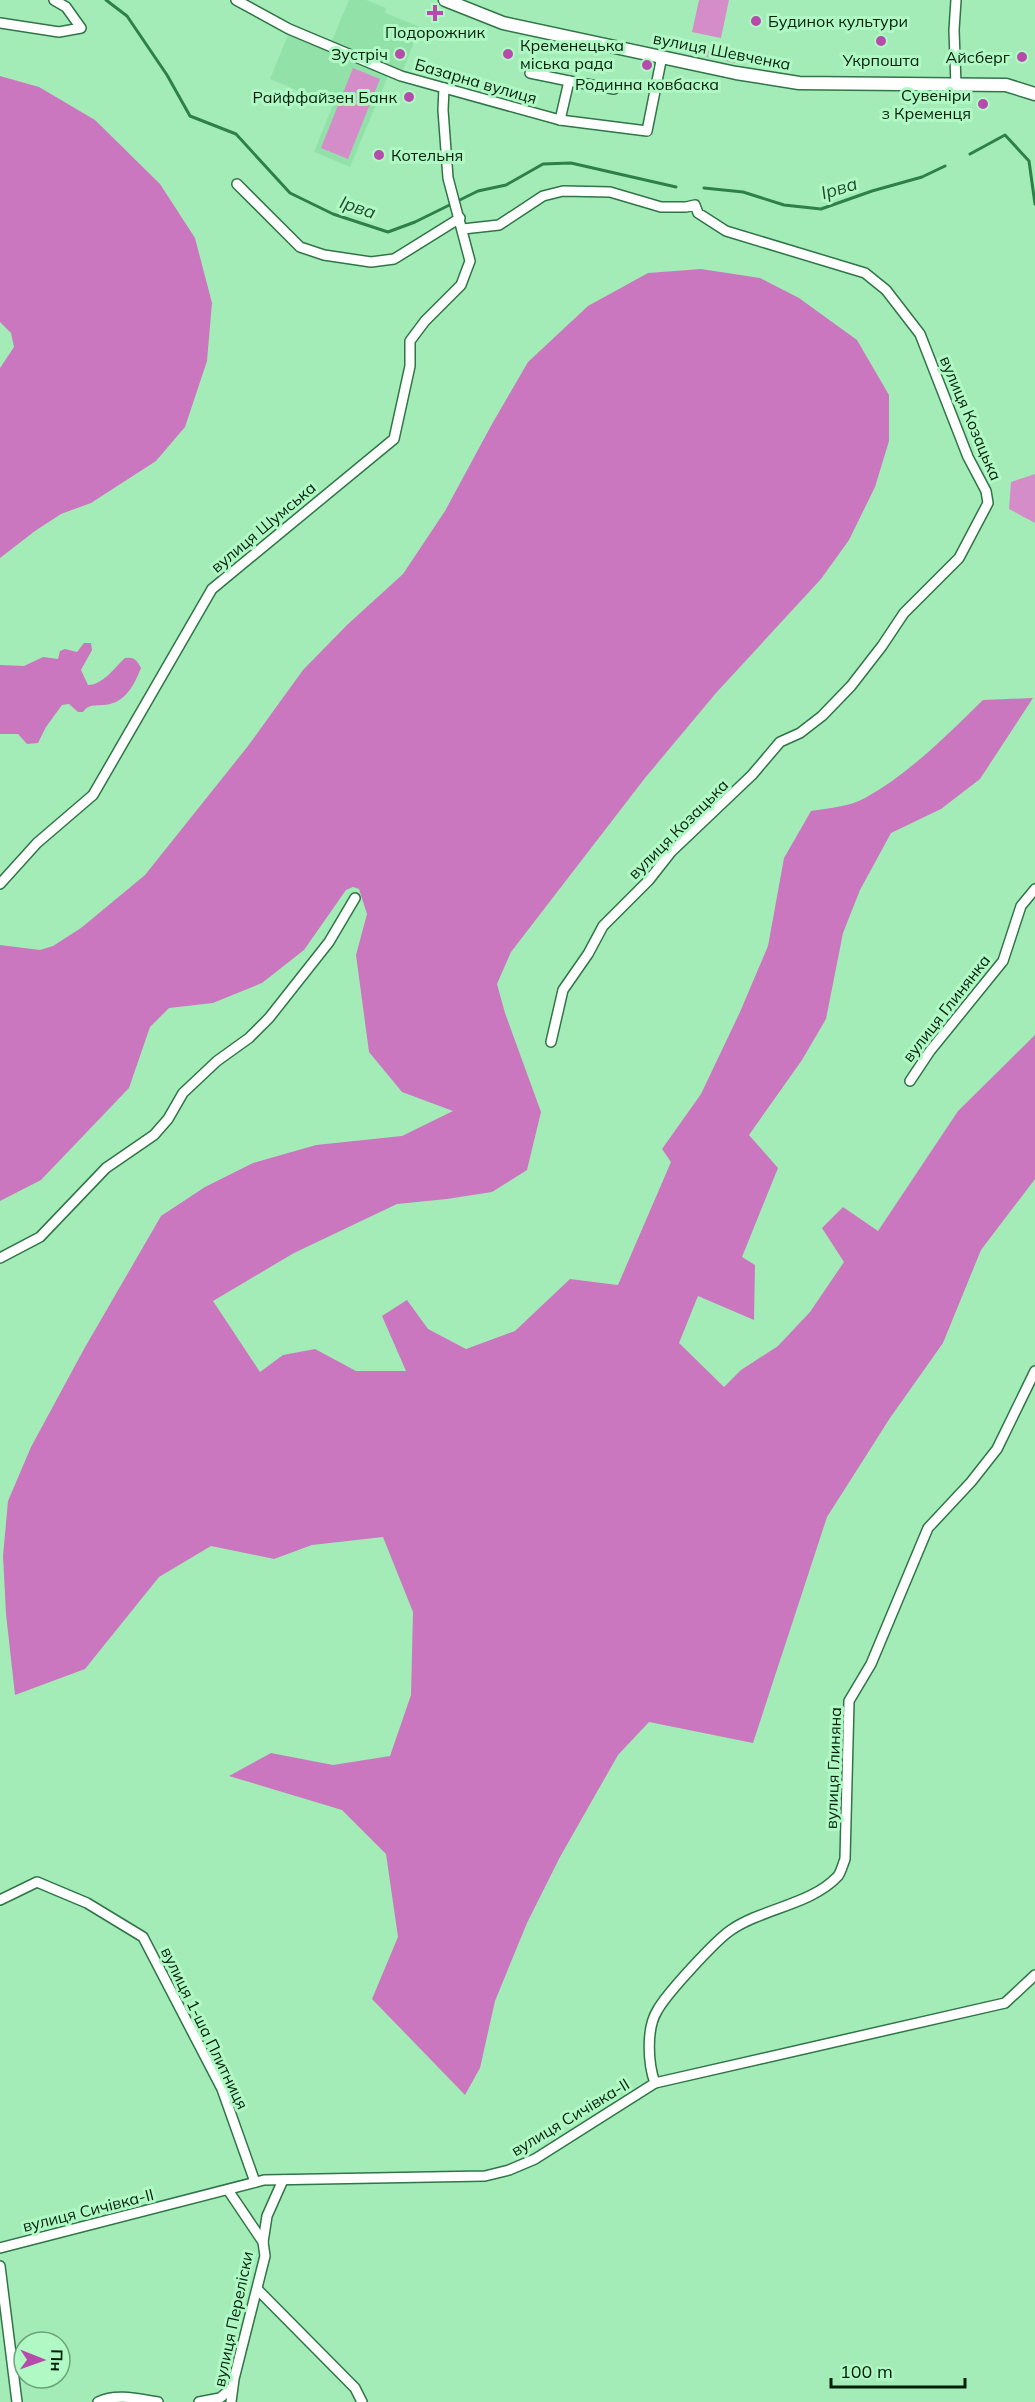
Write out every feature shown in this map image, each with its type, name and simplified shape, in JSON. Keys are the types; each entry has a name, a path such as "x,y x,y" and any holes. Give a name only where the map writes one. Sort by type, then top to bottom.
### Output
{"main road":[{"name":"вулиця Шевченка","path":"445,0 503,23 736,73 799,83 1006,85 1035,94"}],"street":[{"path":"0,23 59,32 81,28 66,7 54,0"},
{"name":"Базарна вулиця","path":"236,0 289,29 401,76 560,120 647,131 662,56"},
{"path":"956,0 954,30 956,85"},
{"path":"530,73 614,89"},
{"path":"560,120 569,81"},
{"name":"вулиця Шумська","path":"0,884 37,843 93,795 212,589 394,439 410,366 410,341 425,321 461,285 470,261 448,178 443,110 444,88"},
{"path":"237,184 300,247 324,255 371,262 394,259 459,215"},
{"name":"вулиця Козацька","path":"463,229 499,225 543,196 563,191 610,192 661,207 695,205 698,213 726,231 865,273 886,290 920,334 968,457 986,491 988,503 959,558 904,613 851,686 822,716 800,733 780,742 752,775 671,852 648,880 603,926 588,954 563,990 551,1042"},
{"name":"вулиця Глинянка","path":"910,1081 930,1051 1003,961 1021,906 1035,889"},
{"path":"0,1258 40,1237 106,1168 154,1135 168,1119 183,1093 217,1061 249,1038 270,1018 329,942 355,898"},
{"name":"вулиця Глиняна","path":"655,2083 651,2072 651,2027 656,2011 670,1993 731,1930 813,1894 838,1875 845,1859 849,1701 871,1664 928,1528 971,1482 997,1449 1035,1371"},
{"name":"вулиця 1-ша Плитниця","path":"0,1900 37,1882 87,1903 143,1937 222,2089 255,2182"},
{"name":"вулиця Сичівка-II","path":"0,2248 255,2182 485,2176 509,2170 535,2159 655,2083 1005,2003 1035,1976"},
{"name":"вулиця Переліски","path":"231,2402 232,2388 265,2256 263,2242 267,2216 284,2180"},
{"name":"вулиця Переліски","path":"228,2190 263,2242"},
{"path":"0,2266 17,2402"},
{"path":"258,2290 355,2388 362,2402"},
{"path":"199,2402 220,2398 232,2388"},
{"path":"98,2402 112,2398 158,2402"}],"shaded area":[{"path":"349,0 366,0 386,8 385,13 420,27 402,73 331,43"},
{"path":"699,0 729,0 721,38 692,32"},
{"path":"288,35 388,76 350,167 314,152 333,105 270,79"},
{"path":"683,45 737,57 735,63 682,51"},
{"path":"353,68 380,79 348,159 321,148"},
{"path":"0,76 39,87 95,120 160,184 195,238 212,303 207,361 185,427 156,461 91,503 61,514 0,558 0,368 14,347 11,333 0,322"},
{"path":"701,269 760,278 799,298 857,340 889,395 889,441 875,487 849,540 821,579 716,693 645,778 511,952 497,984 505,1013 541,1112 527,1170 492,1192 397,1204 294,1253 213,1301 260,1372 283,1355 315,1349 356,1371 406,1371 382,1316 407,1300 428,1329 466,1349 515,1331 570,1279 618,1285 671,1162 662,1149 701,1094 768,946 784,858 811,811 852,803 881,788 927,753 983,700 1033,698 980,779 941,809 891,833 860,890 843,933 826,1019 802,1060 749,1135 778,1168 742,1257 755,1265 754,1320 698,1296 679,1343 724,1387 741,1370 778,1346 810,1312 844,1262 822,1228 843,1207 878,1231 958,1111 1035,1035 1035,1179 981,1250 943,1343 890,1418 827,1517 753,1743 649,1722 618,1755 560,1857 527,1923 495,2001 480,2068 465,2095 372,1999 398,1937 386,1854 342,1810 229,1776 271,1753 333,1765 390,1756 411,1695 413,1612 383,1537 312,1545 274,1559 211,1546 159,1577 85,1669 15,1695 6,1614 3,1556 8,1501 31,1447 84,1349 161,1216 205,1187 253,1163 316,1145 402,1136 453,1111 402,1092 369,1052 356,955 367,914 359,889 353,887 346,890 304,950 262,983 213,1003 169,1008 150,1027 129,1088 41,1180 0,1201 0,945 40,950 53,946 81,928 145,875 248,746 303,670 347,625 403,574 445,511 528,362 588,306 648,273"},
{"path":"1035,474 1035,523 1009,509 1011,482"},
{"path":"84,643 91,643 92,650 81,670 88,685 104,679 125,658 133,659 138,663 141,668 126,695 116,702 92,706 83,712 78,712 69,704 62,705 38,743 27,744 18,734 0,734 0,665 24,666 43,657 58,659 60,651 65,649 77,652"}],"waterway":[{"name":"Ірва","path":"106,0 127,16 167,75 190,116 236,134 290,193 333,214 388,232 415,222 478,191 506,185 543,164 571,163 676,187"},
{"name":"Ірва","path":"970,154 1005,135 1029,161 1035,204"},
{"name":"Ірва","path":"704,188 743,192 784,205 821,209 922,177 945,166"}],"place":[{"name":"Подорожник","path":"435,13"},
{"name":"Будинок культури","path":"756,21"},
{"name":"Укрпошта","path":"881,41"},
{"name":"Зустріч","path":"400,54"},
{"name":"Кременецька міська рада","path":"508,54"},
{"name":"Айсберг","path":"1022,57"},
{"name":"Родинна ковбаска","path":"647,65"},
{"name":"Райффайзен Банк","path":"409,97"},
{"name":"Сувеніри з Кременця","path":"983,104"},
{"name":"Котельня","path":"379,155"}]}
